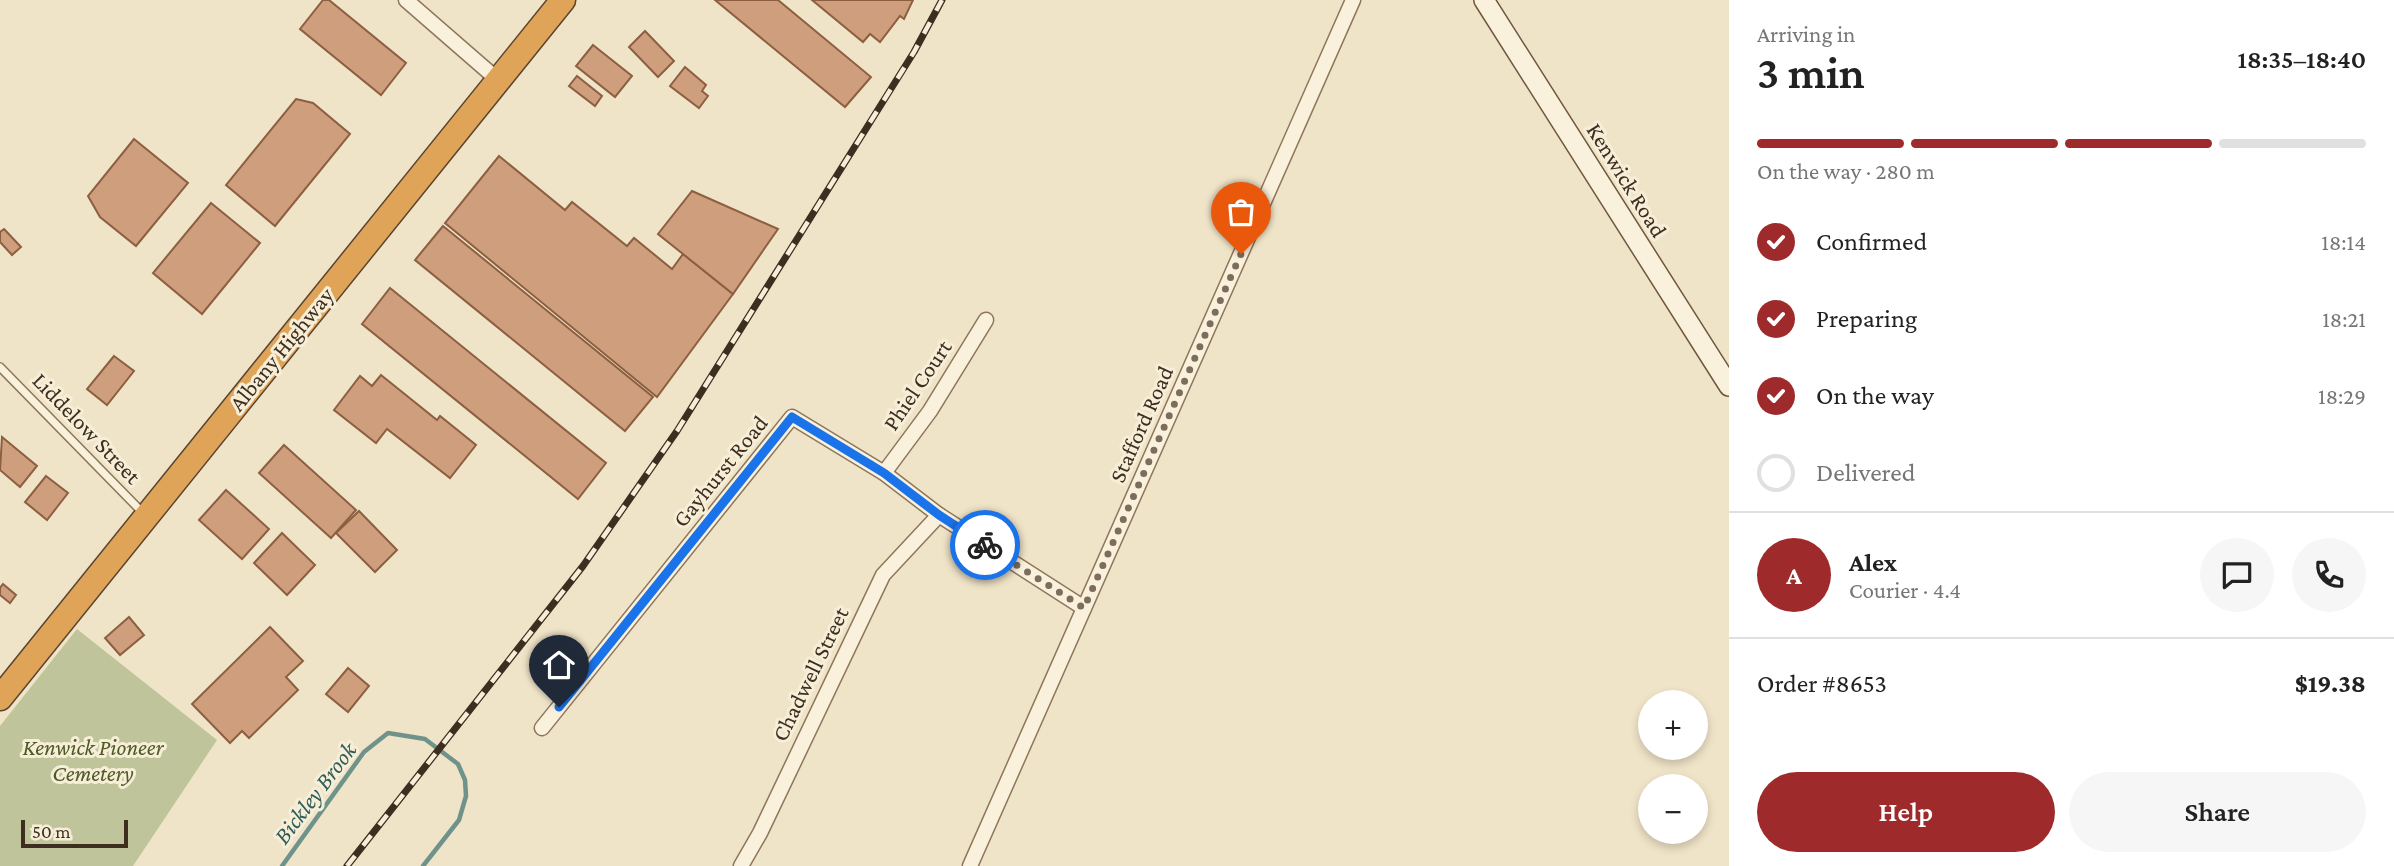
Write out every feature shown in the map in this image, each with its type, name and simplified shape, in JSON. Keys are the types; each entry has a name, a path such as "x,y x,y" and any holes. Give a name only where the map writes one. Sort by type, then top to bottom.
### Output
{"highway":[{"name":"Albany Highway","path":"0,698 142,511 493,75 546,0"},
{"name":"Albany Highway","path":"493,75 563,0"},
{"name":"Albany Highway","path":"0,676 142,511"}],"main road":[{"name":"Kenwick Road","path":"1484,0 1729,386"},
{"name":"Kenwick Road","path":"1499,0 1729,362"}],"street":[{"path":"405,0 493,75"},
{"name":"Stafford Road","path":"971,866 1353,0"},
{"name":"Phiel Court","path":"884,473 930,411 986,320"},
{"name":"Gayhurst Road","path":"542,728 792,417 884,473 939,515 1084,608"},
{"name":"Chadwell Street","path":"741,866 760,833 883,575 939,515"}],"lane":[{"name":"Liddelow Street","path":"0,367 142,511"}],"green space":[{"name":"Kenwick Pioneer Cemetery","path":"77,629 217,740 133,866 0,866 0,726"}],"building":[{"path":"323,0 329,0 406,63 381,95 300,29"},
{"path":"715,0 778,0 871,77 845,107"},
{"path":"812,0 913,0 904,19 900,16 880,42 870,34 863,42"},
{"path":"645,31 674,61 658,77 629,47"},
{"path":"593,45 632,76 615,97 576,66"},
{"path":"685,67 706,85 702,91 708,96 699,108 670,86"},
{"path":"577,76 602,96 595,106 569,86"},
{"path":"296,99 313,103 350,134 275,226 226,185"},
{"path":"134,139 188,183 136,246 100,217 88,196"},
{"path":"499,156 565,210 572,202 627,246 634,238 672,269 683,254 733,294 657,397 445,223"},
{"path":"692,191 778,229 733,294 658,234"},
{"path":"211,203 260,243 202,314 153,273"},
{"path":"443,226 653,397 625,431 415,260"},
{"path":"4,229 21,247 12,255 0,242 0,232"},
{"path":"390,288 606,463 578,499 362,324"},
{"path":"114,356 134,371 107,405 87,389"},
{"path":"381,375 437,420 440,416 476,445 450,478 387,429 376,443 334,410 360,376 372,386"},
{"path":"2,437 37,466 20,487 0,470"},
{"path":"284,445 356,510 331,538 259,473"},
{"path":"46,476 68,493 47,520 25,502"},
{"path":"226,490 269,529 242,559 199,520"},
{"path":"359,511 397,550 375,572 336,533"},
{"path":"282,533 315,565 287,595 254,563"},
{"path":"3,584 16,595 10,603 0,595"},
{"path":"129,617 144,635 120,655 105,638"},
{"path":"270,627 303,661 286,677 298,690 249,738 242,731 230,743 192,704"},
{"path":"348,668 369,686 348,712 326,694"}],"waterway":[{"name":"Bickley Brook","path":"282,866 364,752 388,733 425,739 458,764 465,780 466,796 459,820 423,866"}],"railway":[{"path":"347,866 583,566 677,431 914,52 942,0"}],"way so far":[{"path":"985,545 1084,608 1241,254"}],"route":[{"path":"559,707 792,417 884,473 939,515 985,545"}]}
